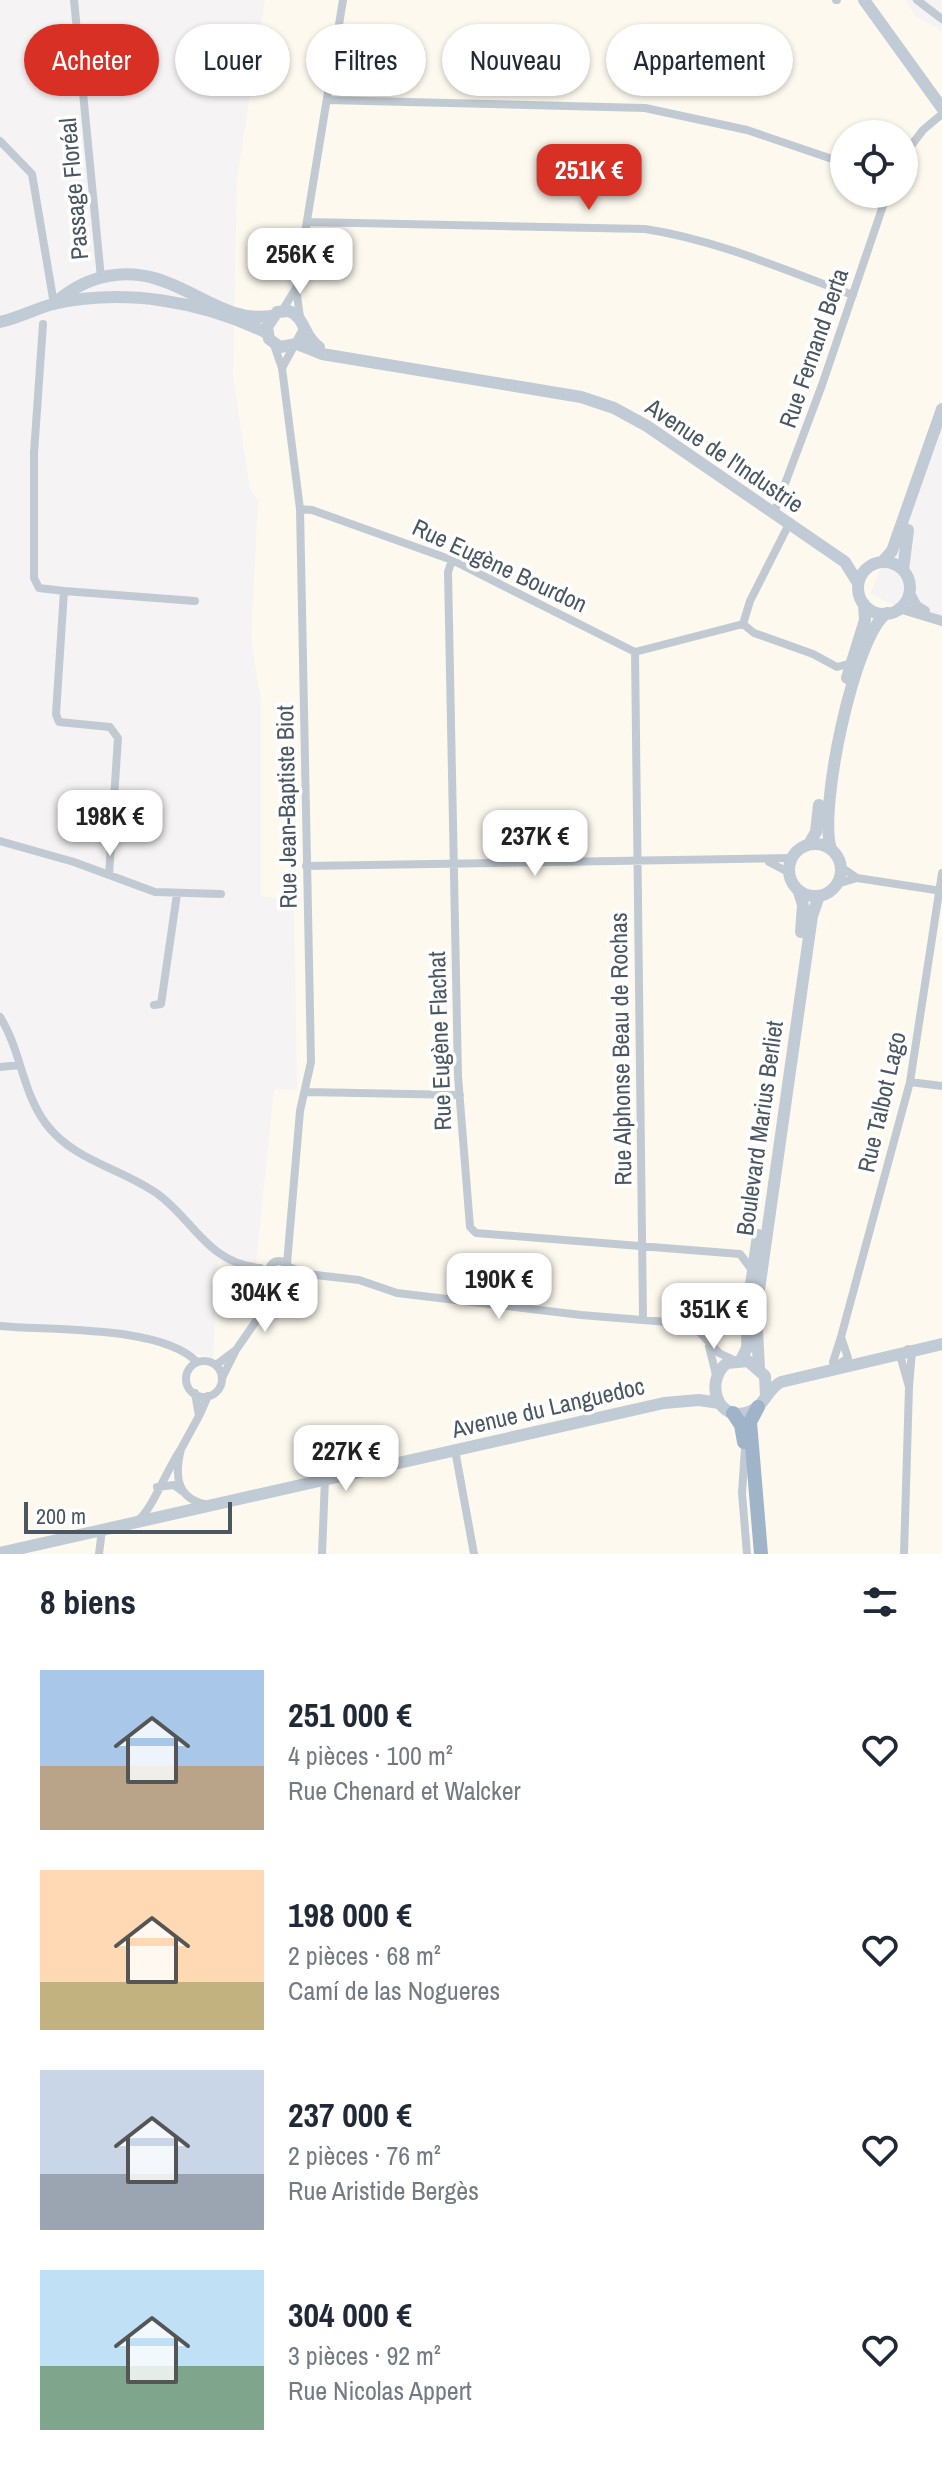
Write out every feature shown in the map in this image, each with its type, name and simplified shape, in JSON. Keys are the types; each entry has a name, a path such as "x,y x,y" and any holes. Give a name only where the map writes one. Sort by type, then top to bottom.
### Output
{"highway":[{"path":"761,1554 750,1422 762,1402"},
{"path":"733,1413 741,1425 745,1448 755,1554"}],"main road":[{"path":"864,0 942,111"},
{"path":"870,0 942,100"},
{"name":"Avenue de l'Industrie","path":"101,278 126,274 159,277 245,317 277,313 302,324 314,344 338,356"},
{"path":"0,322 48,307 74,288 101,278 102,299"},
{"name":"Avenue de l'Industrie","path":"48,307 133,298 189,305 270,338 338,356 581,397 614,408 647,426 845,562 858,583"},
{"path":"0,315 48,307"},
{"path":"270,338 277,313"},
{"path":"296,345 302,324"},
{"path":"942,409 892,551 858,583 865,620 832,732 816,832 789,865 799,892 819,896 837,884 841,867 831,849 826,814 844,717 873,631 909,592 903,570 905,538 942,433"},
{"name":"Avenue de l'Industrie","path":"845,562 876,563"},
{"path":"876,563 903,570"},
{"path":"864,604 893,611"},
{"path":"809,844 831,849"},
{"name":"Boulevard Marius Berliet","path":"738,1360 747,1348 753,1271 803,919 799,892"},
{"name":"Boulevard Marius Berliet","path":"760,1369 756,1311 812,916 819,896"},
{"path":"906,1351 848,1358 779,1374 738,1360 715,1377 719,1403 733,1413 742,1414 762,1402 781,1382 906,1351 942,1340"},
{"path":"760,1369 767,1383 762,1402"},
{"name":"Avenue du Languedoc","path":"685,1400 715,1377"},
{"name":"Avenue du Languedoc","path":"0,1553 685,1400 719,1403"}],"street":[{"name":"Passage Floréal","path":"74,0 101,278"},
{"path":"302,324 296,288 343,0"},
{"path":"917,0 942,19"},
{"path":"327,100 645,108 708,119 830,158"},
{"path":"918,137 942,111"},
{"path":"0,141 32,174 48,307"},
{"name":"Rue Fernand Berta","path":"774,513 882,208"},
{"path":"308,222 645,229 682,235 853,295"},
{"path":"277,313 296,288"},
{"path":"43,324 34,453 34,578 39,588 195,601"},
{"name":"Rue Jean-Baptiste Biot","path":"270,338 282,368 300,509 311,1062 300,1111 286,1278"},
{"path":"282,368 296,345"},
{"name":"Rue Eugène Bourdon","path":"300,509 312,510 452,560 635,652"},
{"path":"743,624 750,601 789,524"},
{"name":"Rue Eugène Flachat","path":"452,560 448,572 460,1095 470,1227 476,1233 740,1254 753,1271"},
{"path":"64,591 56,714 59,722 110,727 118,738 109,875"},
{"path":"909,592 917,606 939,620"},
{"path":"893,611 939,620"},
{"path":"635,652 743,624"},
{"path":"743,624 754,633 813,654 837,667 852,663"},
{"name":"Rue Alphonse Beau de Rochas","path":"635,652 643,1319"},
{"path":"0,841 109,875 146,890 221,894"},
{"path":"306,866 639,859 764,860 789,865"},
{"path":"841,867 857,878"},
{"name":"Rue Talbot Lago","path":"833,1362 910,1082 942,873"},
{"path":"837,884 857,878 941,891"},
{"path":"154,1005 161,1004 177,894"},
{"path":"0,1017 38,1112 61,1142 162,1197 215,1253 241,1266 260,1268 275,1262 307,1274 359,1280 397,1293 581,1315 692,1324 719,1353 738,1360"},
{"path":"0,1067 20,1065"},
{"path":"910,1082 942,1086"},
{"path":"306,1092 460,1095"},
{"name":"Rue Jean-Baptiste Biot","path":"268,1301 275,1262 288,1244"},
{"path":"260,1268 271,1276 286,1278 307,1274"},
{"path":"133,1524 152,1506 157,1487 208,1396 217,1391 236,1350 286,1278"},
{"path":"0,1326 122,1334 177,1348 193,1365 216,1365 236,1350"},
{"path":"815,1373 848,1358 841,1337"},
{"path":"706,1338 715,1377"},
{"path":"904,1554 909,1387 906,1351"},
{"path":"193,1365 186,1379 195,1393 199,1416"},
{"path":"216,1365 222,1378"},
{"path":"195,1393 208,1396"},
{"path":"745,1448 742,1493 747,1554"},
{"path":"181,1449 176,1472 183,1491 185,1511"},
{"path":"455,1450 474,1554"},
{"path":"322,1554 325,1479"},
{"path":"157,1487 174,1485 198,1503 208,1505"},
{"path":"152,1506 161,1517"},
{"path":"99,1554 102,1530"}],"shaded area":[{"path":"265,0 857,0 864,8 874,0 906,0 915,16 942,31 942,424 870,594 942,627 942,1554 0,1554 0,1324 116,1335 213,1358 218,1260 239,1271 255,1272 274,1089 297,1090 294,900 261,896 261,701 251,639 258,500 250,490 233,376 237,179 250,96 290,96 290,24 261,24"}]}
